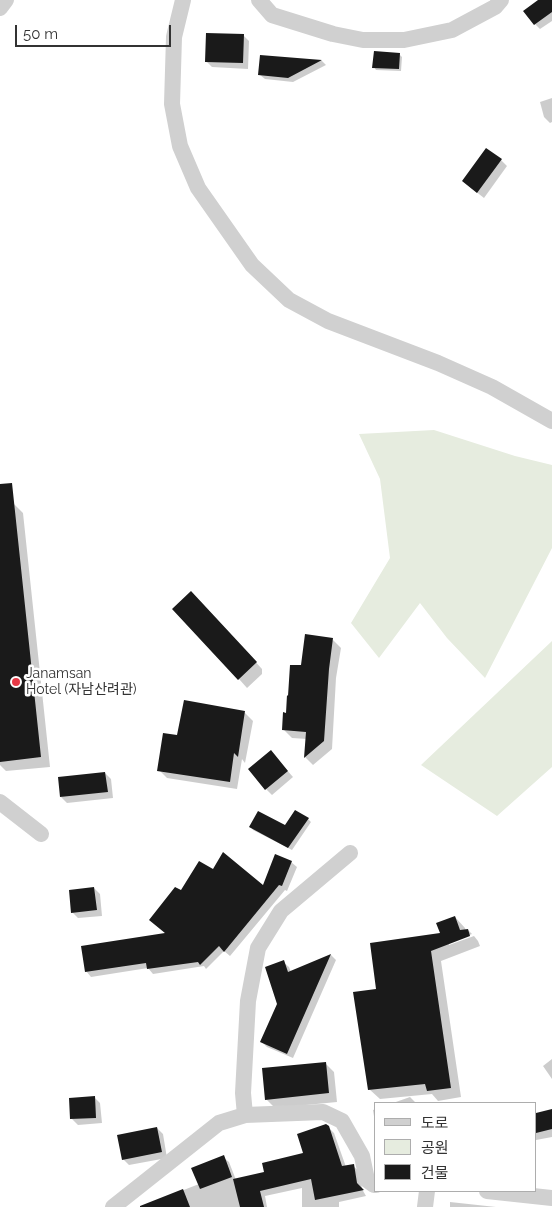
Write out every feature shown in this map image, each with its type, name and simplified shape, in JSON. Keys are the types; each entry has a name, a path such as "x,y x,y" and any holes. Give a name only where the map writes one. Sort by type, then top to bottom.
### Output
{"street":[{"path":"0,8 6,0"},
{"path":"183,0 174,37 172,104 180,146 198,188 252,265 289,300 328,321 438,363 492,387 552,421"},
{"path":"259,0 272,15 333,34 362,40 404,40 452,30 495,7 500,0"},
{"path":"0,802 41,834"},
{"path":"245,1115 243,1093 248,1001 258,948 281,911 350,853"},
{"path":"113,1207 219,1123 245,1115 323,1112 342,1121 362,1156 367,1180 374,1185"},
{"path":"425,1207 427,1192"},
{"path":"496,1192 552,1198"}],"green space":[{"path":"434,430 515,456 552,465 552,548 485,678 447,638 420,603 379,658 351,623 390,558 380,479 359,434"},
{"path":"552,641 552,767 497,816 421,765"}],"building":[{"path":"538,0 552,0 552,12 534,25 523,11"},
{"path":"206,33 244,34 243,63 205,62"},
{"path":"374,51 400,53 399,69 372,68"},
{"path":"260,55 322,60 288,78 258,75"},
{"path":"486,148 502,159 477,193 462,181"},
{"name":"Janamsan Hotel (자남산려관)","path":"12,483 41,757 0,762 0,484"},
{"path":"191,591 257,662 238,680 172,609"},
{"path":"305,634 333,638 324,741 304,758 306,732 282,730 283,712 286,713 290,665 301,665"},
{"path":"184,700 245,711 238,757 234,753 230,782 157,771 163,733 177,735"},
{"path":"271,750 288,771 265,790 248,769"},
{"path":"105,772 108,792 60,797 58,777"},
{"path":"295,810 309,818 288,848 249,827 258,811 285,825"},
{"path":"223,852 263,885 275,854 292,861 282,886 279,885 224,952 219,946 200,965 198,962 147,969 146,963 85,972 81,946 165,933 149,920 175,887 181,890 199,861 213,869"},
{"path":"94,887 97,910 71,913 69,890"},
{"path":"455,916 460,930 468,929 470,936 431,951 451,1088 427,1091 425,1084 368,1090 353,992 376,989 370,943 440,933 436,923"},
{"path":"331,954 287,1054 260,1042 277,1004 265,967 284,960 288,972"},
{"path":"326,1062 329,1093 265,1100 262,1068"},
{"path":"95,1096 96,1118 70,1119 69,1098"},
{"path":"552,1109 552,1129 537,1133 537,1113"},
{"path":"326,1124 329,1126 342,1166 354,1164 357,1183 364,1190 315,1200 311,1179 260,1191 264,1207 240,1207 233,1179 264,1172 262,1163 303,1153 297,1134"},
{"path":"157,1127 162,1152 122,1160 117,1135"},
{"path":"224,1155 232,1177 200,1189 191,1168"},
{"path":"183,1189 190,1207 140,1207 140,1206"}],"place":[{"name":"Janamsan Hotel (자남산려관)","path":"16,682"}]}
